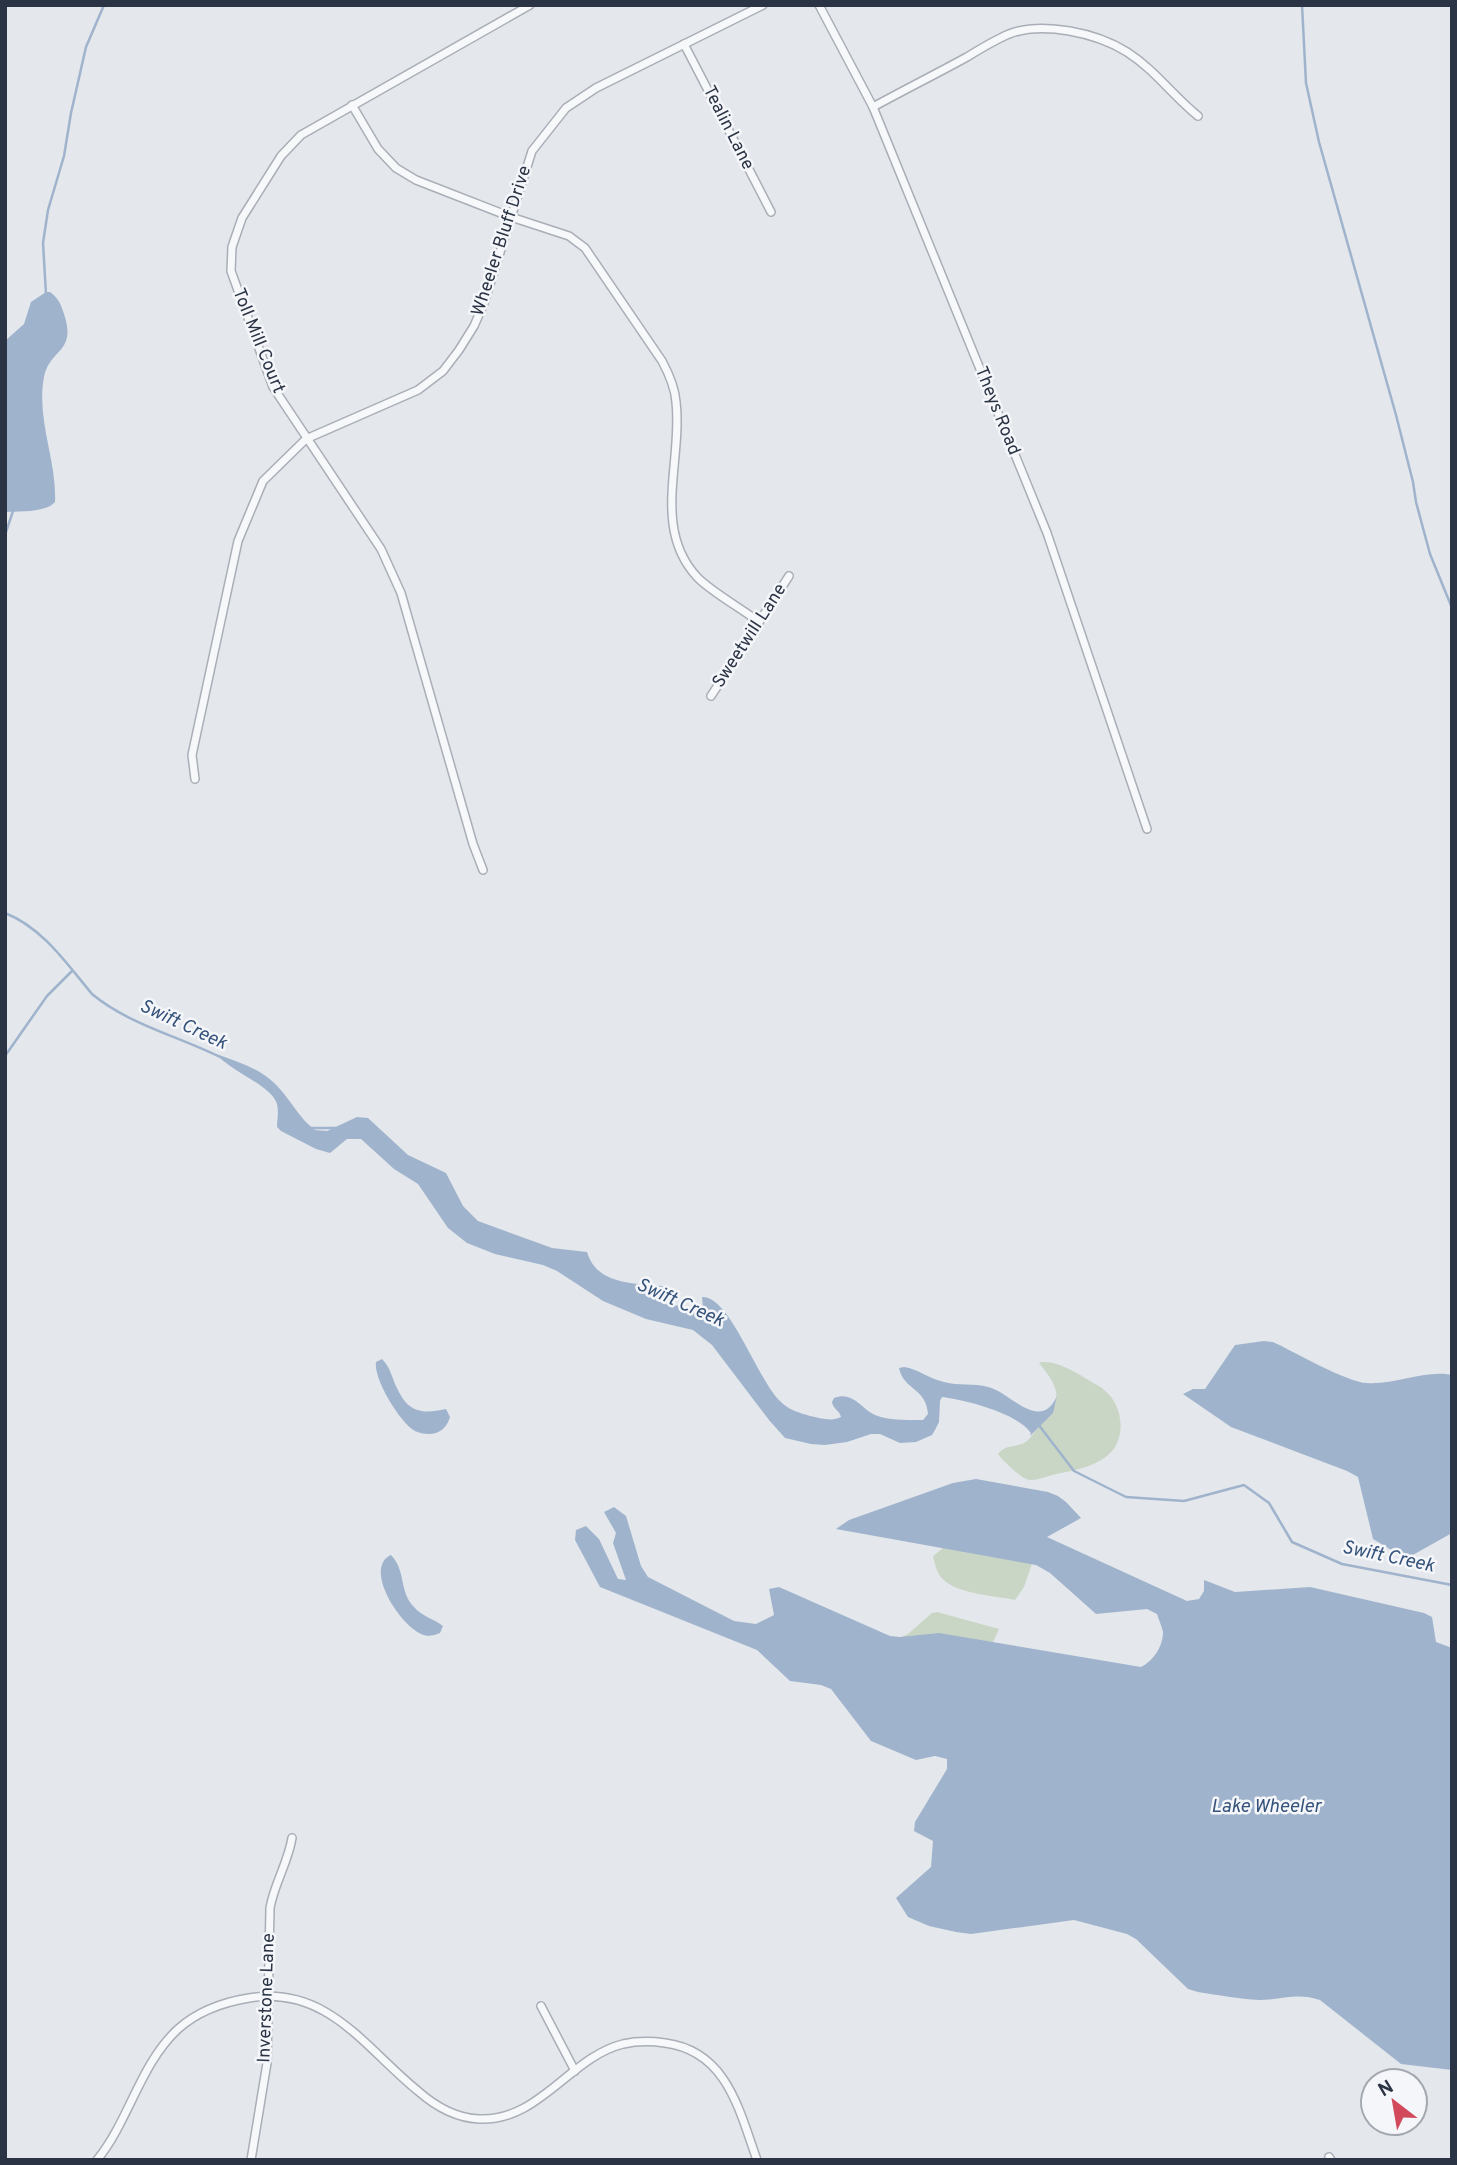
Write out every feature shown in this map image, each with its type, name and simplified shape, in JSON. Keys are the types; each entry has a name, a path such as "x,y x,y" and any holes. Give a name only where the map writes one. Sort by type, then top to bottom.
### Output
{"street":[{"name":"Toll Mill Court","path":"483,870 473,844 401,593 381,549 273,387 231,271 232,247 242,218 281,156 301,135 530,5"},
{"name":"Wheeler Bluff Drive","path":"195,779 192,755 238,541 263,481 306,439 418,390 443,371 474,326 484,303 532,151 566,108 596,88 763,5"},
{"name":"Theys Road","path":"819,5 873,107 1047,533 1147,829"},
{"path":"873,107 1010,33 1039,29 1072,31 1100,38 1117,46 1147,66 1198,116"},
{"name":"Tealin Lane","path":"684,44 771,212"},
{"path":"352,105 378,149 396,167 416,180 569,236 585,248 663,361 671,377 678,425 671,513 673,532 684,556 698,578 759,622"},
{"name":"Sweetwill Lane","path":"711,696 789,576"},
{"name":"Inverstone Lane","path":"251,2160 267,2063 270,1908 273,1891 292,1838"},
{"path":"97,2160 163,2046 178,2029 199,2014 230,2001 268,1995 307,2002 339,2018 429,2101 464,2117 480,2119 519,2112 602,2053 622,2044 649,2041 681,2045 710,2063 731,2089 757,2160"},
{"path":"541,2006 575,2071"}],"green space":[{"path":"1039,1363 1063,1366 1103,1389 1116,1405 1120,1432 1113,1449 1095,1463 1029,1480 1015,1472 998,1454 1004,1449 1027,1441 1052,1411 1055,1389"},
{"path":"955,1539 1034,1558 1024,1587 1015,1600 969,1592 942,1579 933,1556"},
{"path":"937,1612 999,1629 975,1664 899,1638"}],"water":[{"path":"50,292 59,301 67,327 65,343 47,368 42,393 55,502 39,510 5,512 5,341 24,324 31,302"},
{"path":"216,1054 250,1067 273,1081 315,1130 327,1131 357,1117 368,1118 408,1155 446,1173 463,1206 478,1221 552,1248 587,1252 592,1263 607,1276 628,1283 662,1286 666,1292 659,1298 663,1304 700,1311 703,1308 702,1297 712,1300 733,1324 772,1392 784,1405 795,1411 822,1419 841,1417 832,1402 840,1396 851,1398 868,1411 884,1418 923,1420 928,1414 926,1405 905,1381 899,1368 904,1367 944,1382 988,1387 1033,1411 1050,1407 1057,1396 1053,1413 1030,1436 1031,1433 1015,1419 977,1404 942,1397 939,1422 935,1430 932,1435 916,1442 900,1443 880,1434 825,1445 785,1438 712,1345 693,1330 646,1319 603,1301 543,1265 495,1254 467,1243 448,1228 418,1184 394,1169 361,1139 347,1139 330,1153 281,1131 277,1127 278,1107 273,1097"},
{"path":"1273,1342 1358,1382 1388,1382 1432,1374 1452,1375 1452,1533 1411,1556 1398,1554 1373,1539 1358,1477 1231,1427 1183,1394 1193,1389 1205,1389 1235,1345"},
{"path":"382,1359 402,1398 412,1407 424,1411 446,1409 450,1417 439,1432 420,1433 402,1419 389,1400 376,1369 376,1362"},
{"name":"Lake Wheeler","path":"976,1479 1058,1496 1081,1518 1047,1537 1187,1601 1199,1599 1204,1591 1204,1580 1235,1592 1310,1587 1432,1617 1436,1642 1452,1648 1452,2070 1401,2064 1320,2000 1297,1996 1251,1999 1188,1989 1136,1939 1127,1934 1074,1920 971,1934 929,1926 908,1917 896,1898 931,1867 933,1841 914,1831 915,1822 947,1769 947,1759 935,1756 916,1760 871,1741 831,1689 790,1681 757,1650 600,1587 575,1540 576,1530 586,1526 599,1539 618,1579 626,1580 613,1543 616,1533 604,1512 614,1507 626,1516 641,1566 648,1577 734,1621 756,1624 774,1615 769,1589 779,1587 890,1636 939,1633 1141,1667 1156,1653 1163,1638 1157,1614 1147,1609 1096,1614 1050,1573 1036,1565 836,1529 849,1520 953,1483"},
{"path":"391,1555 399,1567 409,1601 420,1613 443,1626 440,1633 430,1636 415,1630 405,1622 388,1598 381,1572 383,1562"}],"waterway":[{"path":"46,294 43,243 48,210 64,156 86,47 104,5"},
{"path":"1302,5 1306,83 1319,142 1396,415 1430,554 1452,608"},
{"path":"5,535 14,508"},
{"name":"Swift Creek","path":"5,913 43,937 92,994 106,1004 137,1022 220,1057"},
{"path":"5,1056 47,996 72,971"},
{"name":"Swift Creek","path":"311,1128 336,1128"},
{"name":"Swift Creek","path":"1038,1424 1074,1471 1126,1497 1184,1501 1244,1485 1269,1503 1292,1542 1342,1564 1452,1585"}]}
